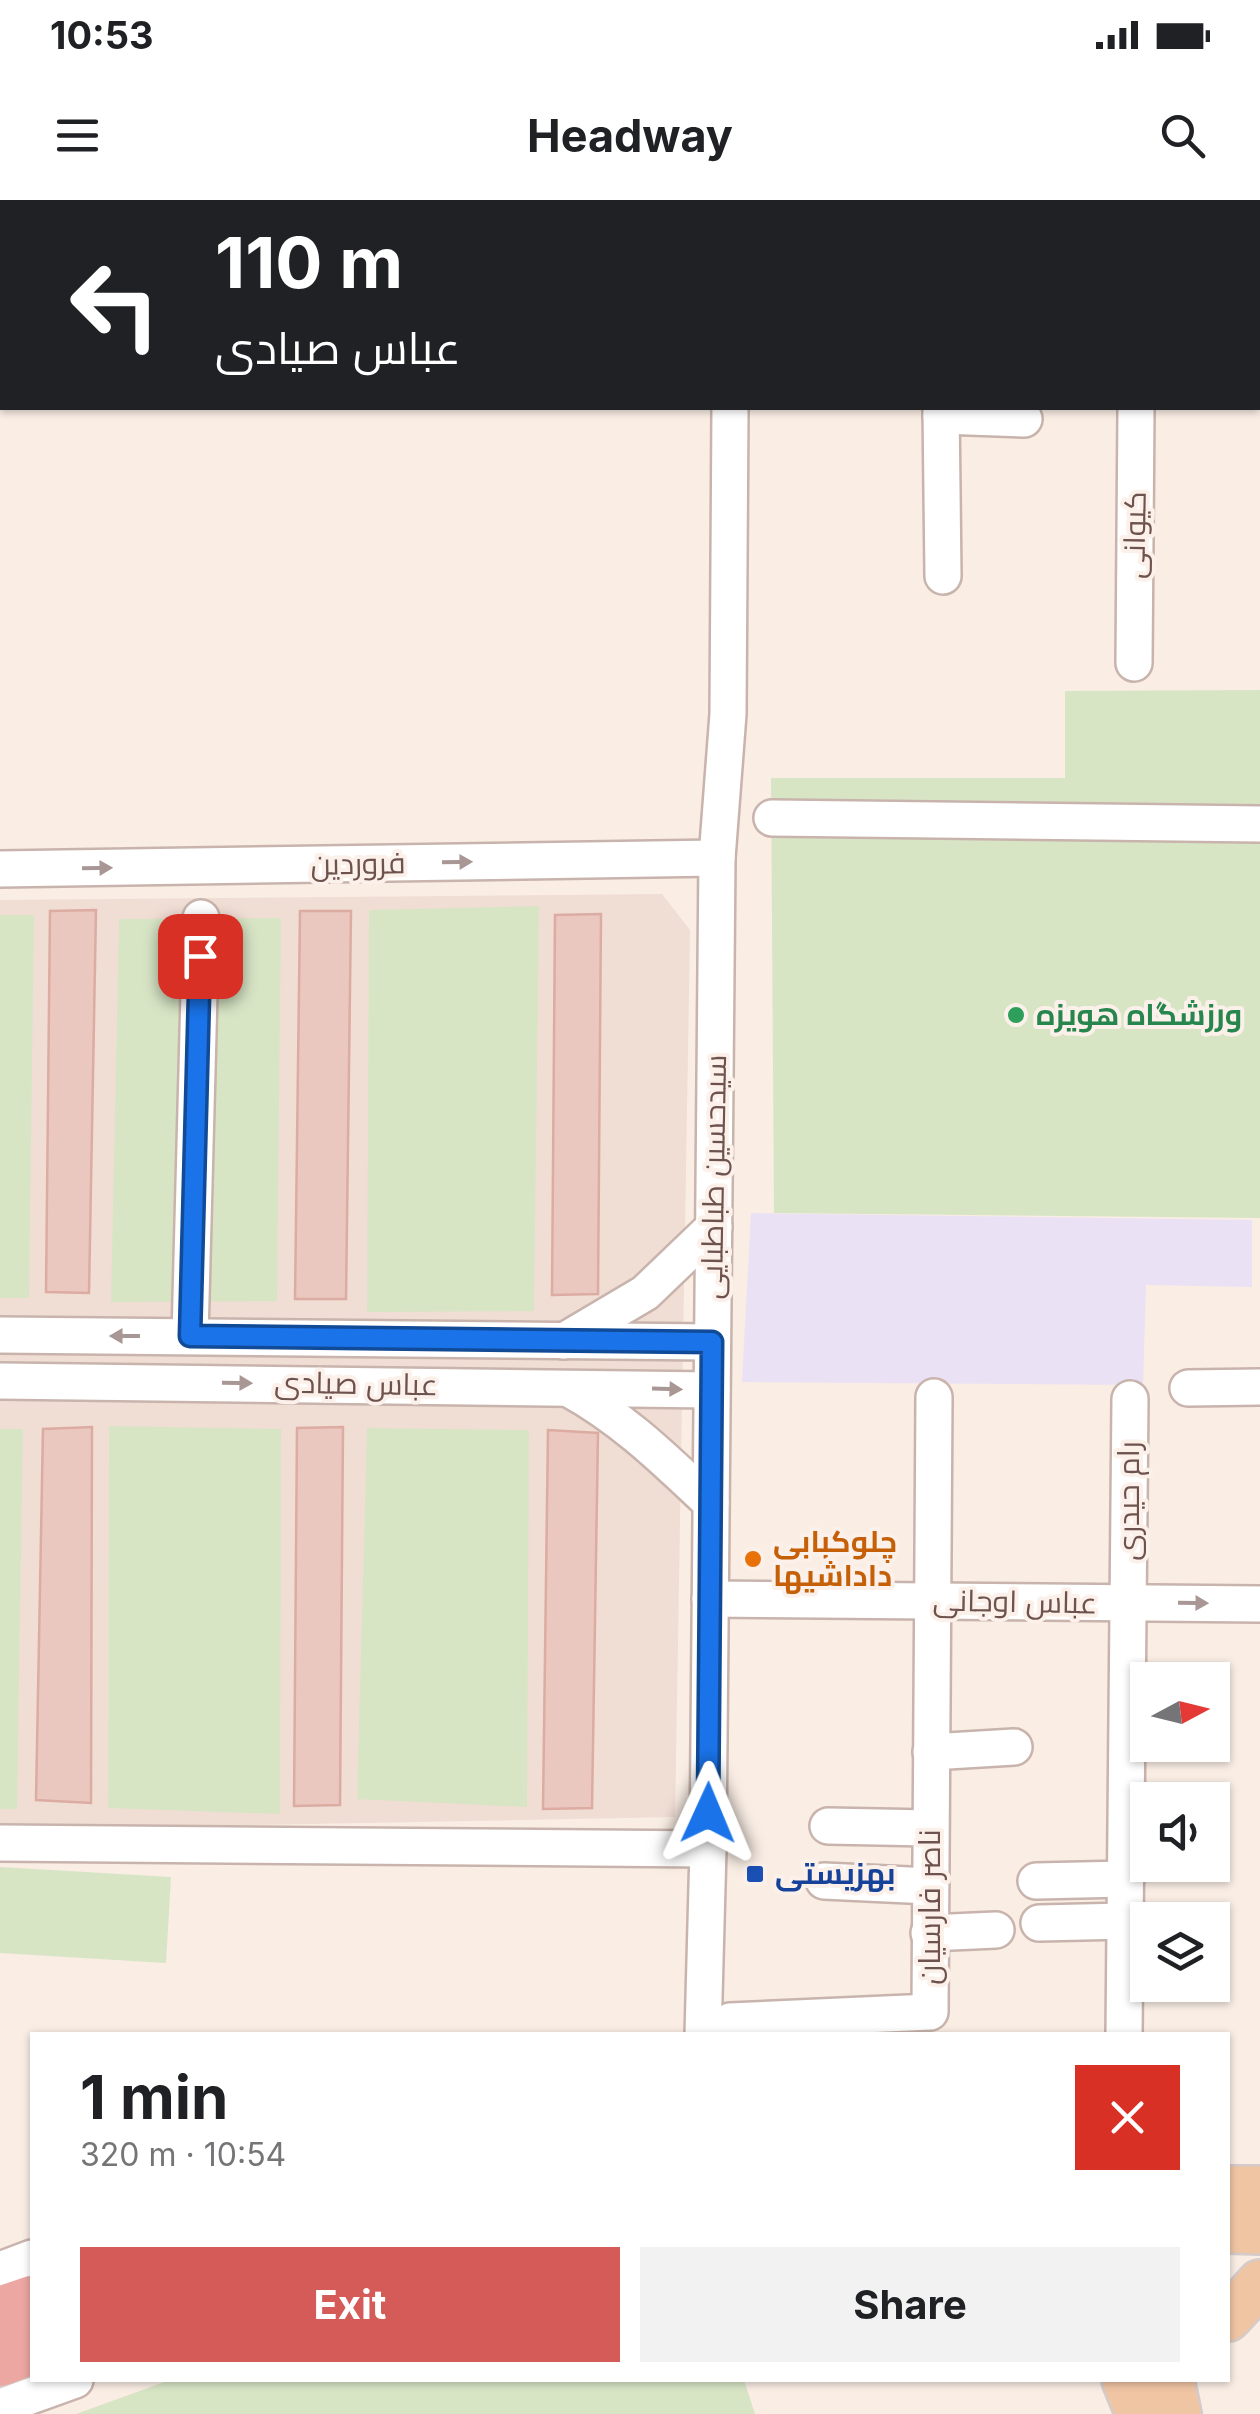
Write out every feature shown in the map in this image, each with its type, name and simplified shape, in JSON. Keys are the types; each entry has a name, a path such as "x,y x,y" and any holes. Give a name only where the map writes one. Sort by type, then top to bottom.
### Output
{"highway":[{"path":"0,2313 30,2303"},
{"path":"0,2360 30,2349"}],"main road":[{"path":"1230,2189 1260,2189"},
{"path":"1230,2230 1260,2230"},
{"path":"1230,2316 1260,2283"},
{"path":"1126,2382 1139,2414"},
{"path":"1171,2382 1181,2414"},
{"path":"1181,2414 1188,2382"}],"street":[{"name":"سیدحسین طباطبایی","path":"706,410 716,713"},
{"name":"سیدحسین طباطبایی","path":"724,2030 705,1958 716,858 705,774 716,713 730,410"},
{"name":"کیوانی","path":"1134,663 1136,410"},
{"path":"942,576 941,412 1024,419"},
{"path":"772,818 1260,824"},
{"name":"فروردین","path":"0,870 716,858"},
{"path":"190,1336 201,918"},
{"path":"562,1342 645,1292 714,1227"},
{"name":"عباس صیادی","path":"0,1335 712,1342"},
{"name":"عباس صیادی","path":"0,1381 712,1390"},
{"path":"564,1386 634,1431 711,1503"},
{"path":"1188,1388 1260,1387"},
{"name":"ناصر فارسیان","path":"724,2030 930,2012 934,1397"},
{"name":"رام حیدری","path":"1124,2032 1130,1399"},
{"name":"عباس اوجانی","path":"710,1599 1260,1604"},
{"path":"931,1752 1014,1747"},
{"path":"828,1826 930,1828"},
{"path":"0,1843 708,1848"},
{"path":"1036,1881 1126,1879"},
{"path":"824,1882 930,1886"},
{"path":"1039,1923 1126,1921"},
{"path":"929,1932 996,1930"},
{"path":"0,2270 30,2259"},
{"path":"0,2407 69,2382"}],"shaded area":[{"path":"662,894 690,930 675,1817 0,1830 0,900"},
{"path":"751,1213 1252,1220 1252,1287 1146,1285 1143,1385 742,1382"}],"green space":[{"name":"ورزشگاه هویزه","path":"1260,690 1260,1218 774,1213 771,778 1065,778 1065,691"},
{"path":"539,906 534,1311 367,1312 369,910"},
{"path":"0,915 34,915 29,1298 0,1298"},
{"path":"281,918 277,1301 111,1302 119,919"},
{"path":"109,1426 281,1429 280,1814 108,1808"},
{"path":"367,1428 529,1430 527,1807 357,1799"},
{"path":"0,1429 23,1429 17,1809 0,1809"},
{"path":"0,1867 171,1877 166,1963 0,1953"},
{"path":"164,2382 745,2382 755,2414 76,2414"}],"building":[{"path":"96,910 89,1293 46,1292 50,911"},
{"path":"300,911 351,911 346,1299 295,1299"},
{"path":"601,914 598,1294 552,1295 555,915"},
{"path":"92,1427 91,1803 36,1800 43,1429"},
{"path":"343,1427 340,1805 294,1806 297,1428"},
{"path":"548,1430 598,1433 592,1808 543,1809"}],"place":[{"name":"ورزشگاه هویزه","path":"1016,1015"},
{"name":"چلوکبابی داداشیها","path":"753,1559"},
{"name":"بهزیستی","path":"755,1874"}],"route":[{"path":"200,956 190,1336 712,1342 708,1813"}]}
